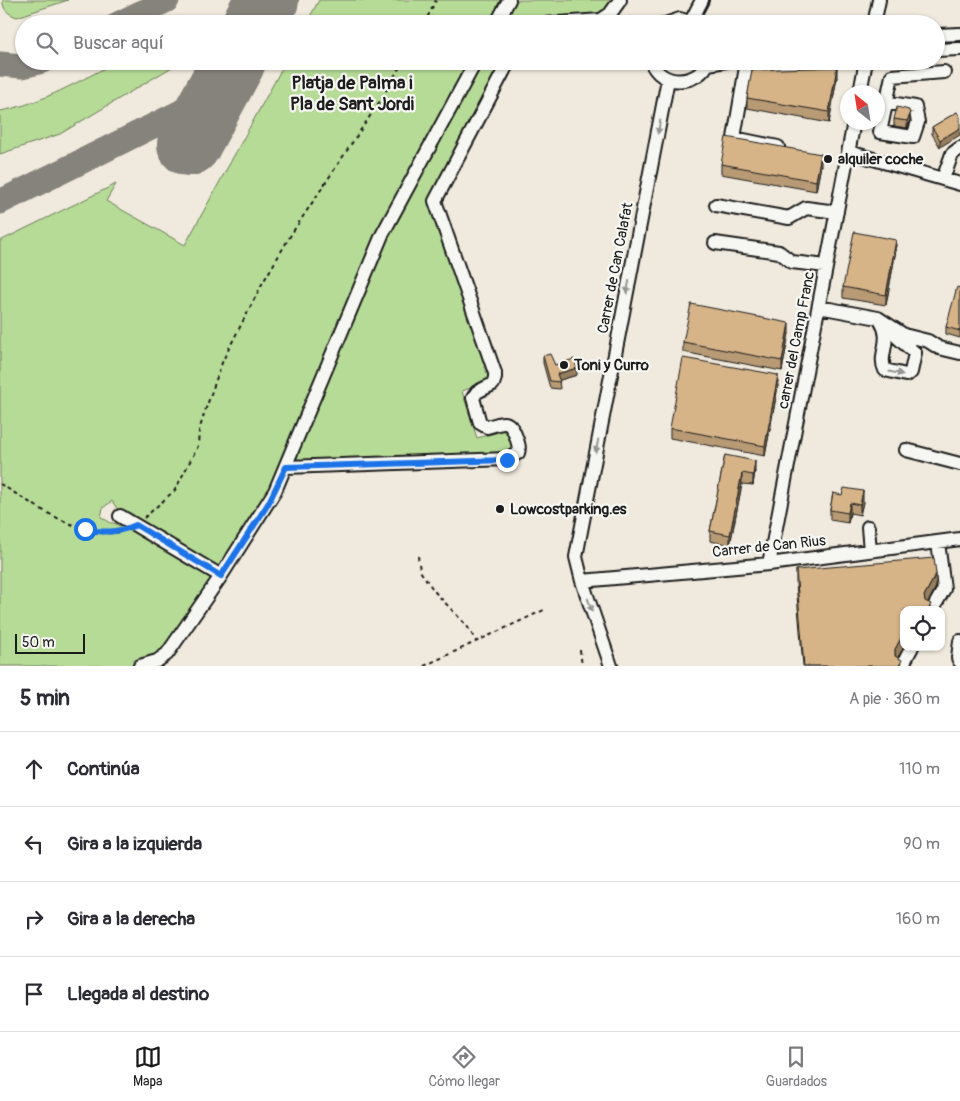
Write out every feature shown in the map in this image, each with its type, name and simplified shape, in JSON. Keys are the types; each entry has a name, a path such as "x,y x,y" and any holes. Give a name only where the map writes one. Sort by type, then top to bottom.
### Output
{"street":[{"path":"501,15 510,0"},
{"path":"608,15 620,0"},
{"path":"696,15 702,0"},
{"path":"876,15 879,0"},
{"path":"945,35 960,34"},
{"path":"945,50 960,49"},
{"path":"140,666 157,661 167,654 268,504 286,467 382,235 471,70"},
{"path":"286,467 507,460 518,453 519,444 510,424 502,422 487,427 480,423 473,398 477,392 493,384 495,373 435,201 504,70"},
{"path":"657,70 659,74 668,79 677,81 686,81 703,70"},
{"path":"745,70 734,138 790,149"},
{"path":"861,85 864,70"},
{"path":"885,94 892,76 944,72"},
{"name":"Carrer de Can Calafat","path":"610,666 576,557 668,79"},
{"name":"carrer del Camp Franc","path":"769,564 853,130"},
{"path":"943,179 952,154 960,148"},
{"path":"849,152 960,184"},
{"path":"716,205 789,218 806,208 837,212"},
{"path":"715,244 779,252 792,262 826,266"},
{"path":"819,307 878,318 904,335 928,341 938,348 960,353"},
{"path":"878,318 887,336 882,366 885,370 906,375 911,372 915,354 897,337 891,326"},
{"path":"906,450 960,464"},
{"path":"120,516 221,576"},
{"path":"868,527 870,551"},
{"name":"Carrer de Can Rius","path":"582,581 769,564 960,539"},
{"path":"934,606 944,589 938,542"},
{"path":"960,643 958,658 960,662"},
{"path":"902,666 910,651"}],"path":[{"path":"428,15 436,0"},
{"path":"0,484 63,521 102,533 122,531 136,525 175,490 198,446 199,431 223,360 262,284 292,233 377,106 398,70"},
{"path":"418,556 420,571 435,592 468,626 476,641"},
{"path":"424,666 546,610"},
{"path":"580,650 582,666"}],"green space":[{"path":"3,0 68,0 15,16 6,11"},
{"path":"319,0 505,0 497,15 311,15"},
{"path":"514,0 617,0 601,15 506,15"},
{"path":"101,70 167,70 60,134 0,154 0,111 31,103"},
{"path":"281,70 466,70 384,222 269,495 219,572 120,513 112,501 103,508 101,517 120,526 123,521 215,576 171,643 148,661 126,666 0,666 0,241 116,184 106,201 185,245"},
{"path":"475,70 502,70 434,196 492,374 485,383 462,391 477,438 507,430 512,432 513,453 293,461 387,235"}],"building":[{"path":"752,70 836,70 829,112 747,98"},
{"path":"897,107 909,110 910,115 907,121 894,119"},
{"path":"957,112 960,117 960,128 940,140 932,127"},
{"path":"726,137 821,154 816,181 721,164"},
{"path":"854,232 896,240 886,295 843,287"},
{"path":"957,287 960,288 960,331 946,327"},
{"path":"691,304 789,323 782,361 683,342"},
{"path":"550,354 555,365 574,359 577,368 557,374 560,382 550,381 543,356"},
{"path":"683,358 778,375 765,446 670,428"},
{"path":"725,455 755,461 753,475 742,473 730,535 710,531"},
{"path":"844,488 863,491 860,505 850,503 848,513 830,510 833,493 842,495"},
{"path":"934,558 936,574 924,596 925,601 931,604 930,606 900,606 900,640 895,649 895,656 902,660 899,666 804,666 796,570"}],"taxiway":[{"path":"136,15 167,0"},
{"path":"0,64 15,65"},
{"path":"0,202 195,105 210,94 224,79"}],"runway":[{"path":"259,15 267,0"},
{"path":"189,144 229,70"}],"place":[{"name":"alquiler coche","path":"828,159"},
{"name":"Toni y Curro","path":"564,365"},
{"name":"Lowcostparking.es","path":"500,509"}],"district":[{"name":"Platja de Palma i Pla de Sant Jordi","path":"352,94"}],"route":[{"path":"85,529 102,533 122,531 136,525 221,576 268,504 286,467 507,460"}]}
